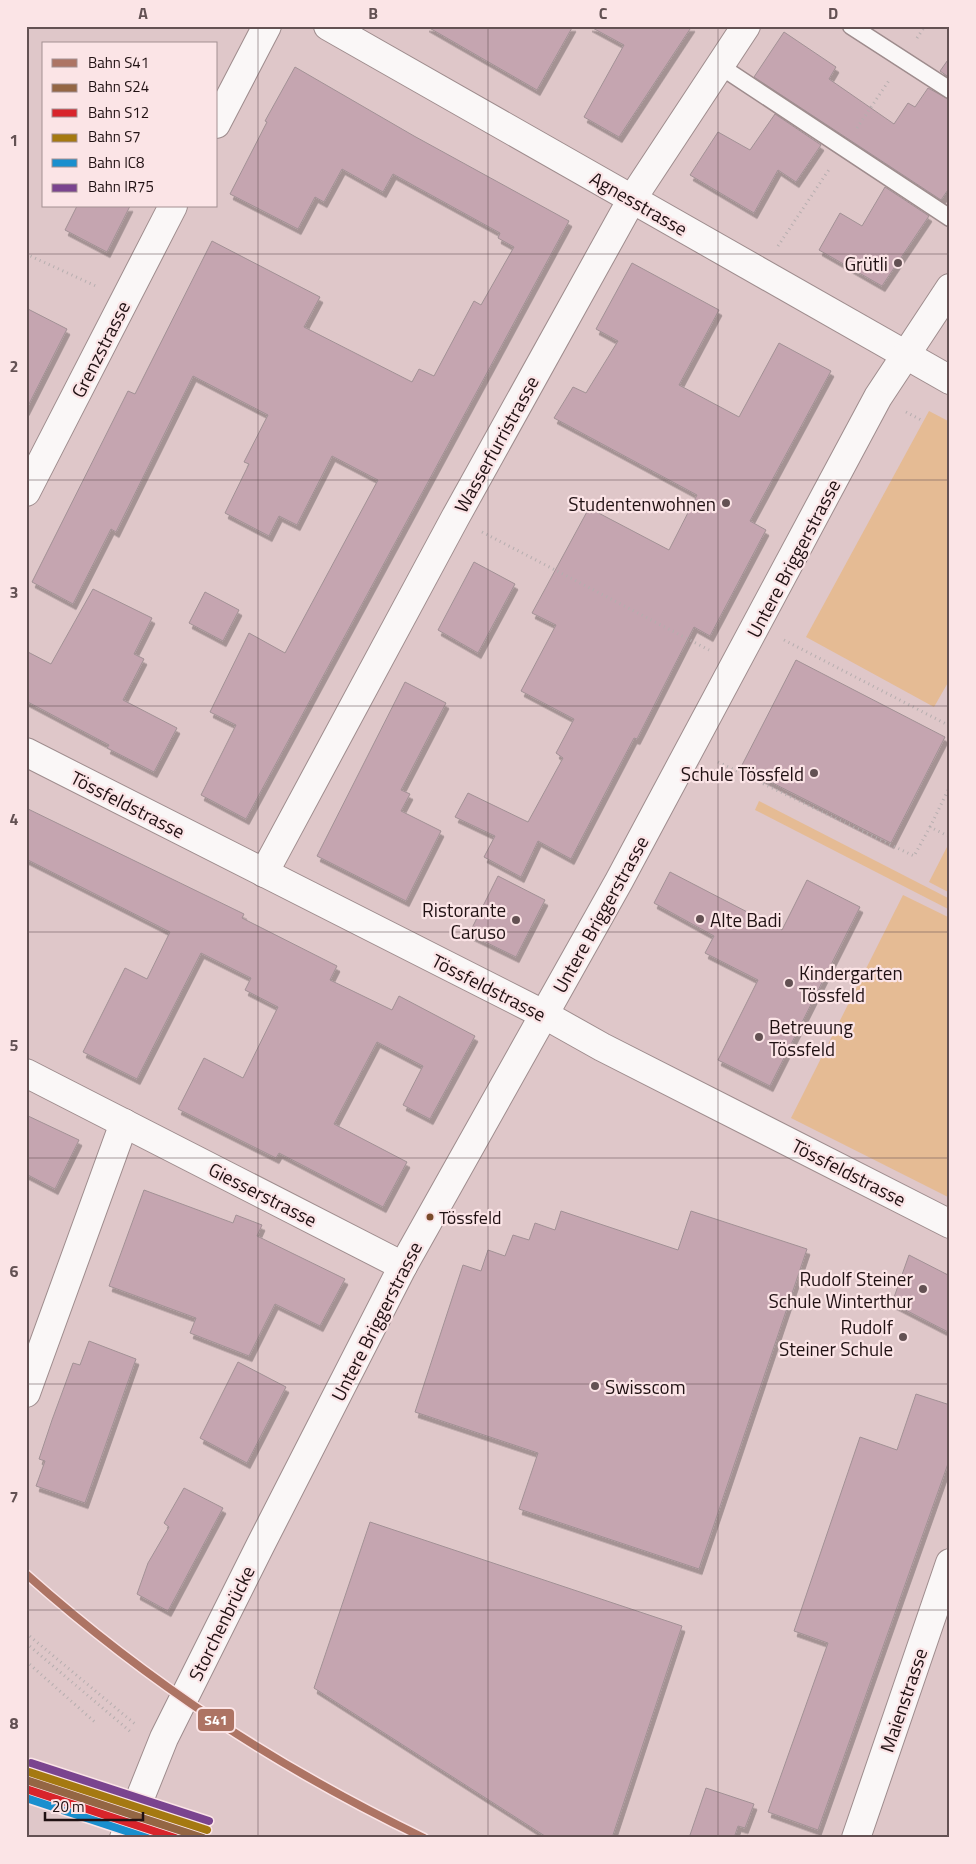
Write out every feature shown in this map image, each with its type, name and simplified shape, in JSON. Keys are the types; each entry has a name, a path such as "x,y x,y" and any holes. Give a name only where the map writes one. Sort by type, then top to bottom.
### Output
{"street":[{"path":"218,120 267,26"},
{"name":"Agnesstrasse","path":"328,26 950,380"},
{"name":"Wasserfurristrasse","path":"264,872 455,518 632,199 746,26"},
{"name":"Grenzstrasse","path":"26,492 172,208"},
{"name":"Untere Briggerstrasse","path":"260,1546 403,1266 545,1015 736,665 878,397 904,354 950,288"},
{"name":"Tössfeldstrasse","path":"26,752 545,1015 602,1047 950,1224"},
{"name":"Giesserstrasse","path":"26,1073 403,1266"},
{"path":"26,1393 124,1123"},
{"name":"Storchenbrücke","path":"124,1838 164,1738 260,1546"},
{"name":"Maienstrasse","path":"856,1838 950,1563"}],"lane":[{"path":"851,26 950,90"},
{"path":"720,66 950,218"}],"path":[{"path":"26,254 125,300"},
{"path":"906,412 923,422"},
{"path":"455,518 736,665"},
{"path":"784,640 950,726"},
{"path":"718,762 914,856 950,786"},
{"path":"930,827 950,837"},
{"path":"26,1633 134,1724"},
{"path":"26,1643 137,1737"},
{"path":"26,1661 97,1724"}],"shaded area":[{"path":"929,411 950,422 950,679 934,707 806,637"},
{"path":"759,801 950,899 950,910 755,810"},
{"path":"948,845 950,846 950,893 929,882"},
{"path":"903,895 950,918 950,1198 791,1118"}],"building":[{"path":"426,26 573,26 537,90"},
{"path":"589,26 692,26 619,137 584,117 624,45"},
{"path":"784,32 836,67 829,79 894,124 908,103 915,107 928,88 950,100 950,187 941,200 754,77"},
{"path":"950,57 950,78 940,71"},
{"path":"295,67 414,136 569,221 246,819 201,795 236,725 210,712 249,633 285,653 378,480 332,456 297,525 279,516 269,536 225,513 249,464 244,462 268,415 193,376 116,532 111,529 73,604 32,582 128,391 135,394 212,241 320,297 304,327 412,382 419,369 434,376 474,301 481,305 514,247 498,238 500,233 393,174 383,192 342,169 324,202 315,197 298,229 230,194 267,122 265,121"},
{"path":"775,114 821,145 796,182 778,170 754,213 690,175 718,132 750,150"},
{"path":"885,187 929,216 882,286 819,250 840,213 862,226"},
{"path":"76,208 129,208 107,252 65,230"},
{"path":"632,263 719,310 679,385 739,417 779,343 831,371 750,521 766,530 710,636 694,627 637,739 634,738 571,859 538,841 521,877 484,857 495,836 455,817 468,793 528,822 563,758 556,753 574,719 521,691 556,625 532,613 589,508 669,550 697,495 554,418 573,387 586,393 618,341 596,329"},
{"path":"26,308 67,329 26,410"},
{"path":"474,562 515,584 478,653 438,630"},
{"path":"93,589 152,618 134,654 144,659 123,700 177,728 154,772 107,748 109,745 26,701 26,651 51,664"},
{"path":"205,592 239,610 223,641 189,623"},
{"path":"796,660 945,737 891,843 741,767"},
{"path":"405,682 446,703 401,790 410,794 401,811 441,831 406,901 317,856"},
{"path":"26,808 244,914 242,918 337,966 330,980 392,1010 399,996 475,1036 430,1119 403,1105 423,1066 377,1042 334,1124 407,1162 383,1207 279,1153 276,1158 178,1109 204,1058 243,1078 278,1007 245,990 251,978 201,953 137,1079 83,1052 125,968 147,979 170,932 26,859"},
{"name":"Kindergarten Tössfeld","path":"670,872 782,930 807,880 860,907 770,1086 718,1060 758,980 705,953 714,936 654,903"},
{"path":"498,876 545,900 516,957 469,934"},
{"path":"26,1115 79,1140 55,1189 26,1174"},
{"path":"144,1190 233,1223 236,1215 262,1225 257,1236 345,1279 320,1326 275,1304 249,1356 190,1333 196,1318 109,1286"},
{"name":"Swisscom","path":"561,1211 678,1250 691,1211 807,1249 699,1569 519,1509 538,1453 415,1412 463,1265 481,1271 488,1250 505,1256 513,1235 529,1240 535,1223 555,1230"},
{"name":"Rudolf Steiner Schule Winterthur","path":"909,1255 950,1276 950,1333 892,1303"},
{"path":"89,1341 136,1359 85,1503 36,1486 45,1461 39,1459 52,1420 73,1363 80,1365"},
{"path":"238,1362 286,1387 247,1463 200,1438"},
{"path":"916,1394 950,1405 950,1458 818,1830 768,1812 828,1643 794,1631 860,1437 897,1450"},
{"path":"184,1488 223,1508 168,1611 137,1594 148,1563 169,1527 164,1523"},
{"path":"370,1522 682,1626 612,1838 548,1838 314,1688"},
{"path":"706,1788 754,1804 745,1828 738,1826 734,1838 689,1838"}],"rail line":[{"name":"S41","path":"26,1574 120,1652 216,1720 316,1782 424,1838"},
{"name":"IR75","path":"31,1763 209,1821"},
{"name":"S7","path":"29,1772 207,1830"},
{"name":"S24","path":"26,1780 203,1838"},
{"name":"S12","path":"26,1789 175,1838"},
{"name":"IC8","path":"26,1798 147,1838"}],"place":[{"name":"Grütli","path":"898,263"},
{"name":"Studentenwohnen","path":"726,503"},
{"name":"Schule Tössfeld","path":"814,773"},
{"name":"Alte Badi","path":"700,919"},
{"name":"Ristorante Caruso","path":"516,920"},
{"name":"Kindergarten Tössfeld","path":"789,983"},
{"name":"Betreuung Tössfeld","path":"759,1037"},
{"name":"Tössfeld","path":"430,1217"},
{"name":"Rudolf Steiner Schule Winterthur","path":"923,1289"},
{"name":"Rudolf Steiner Schule","path":"903,1337"},
{"name":"Swisscom","path":"595,1386"}]}
